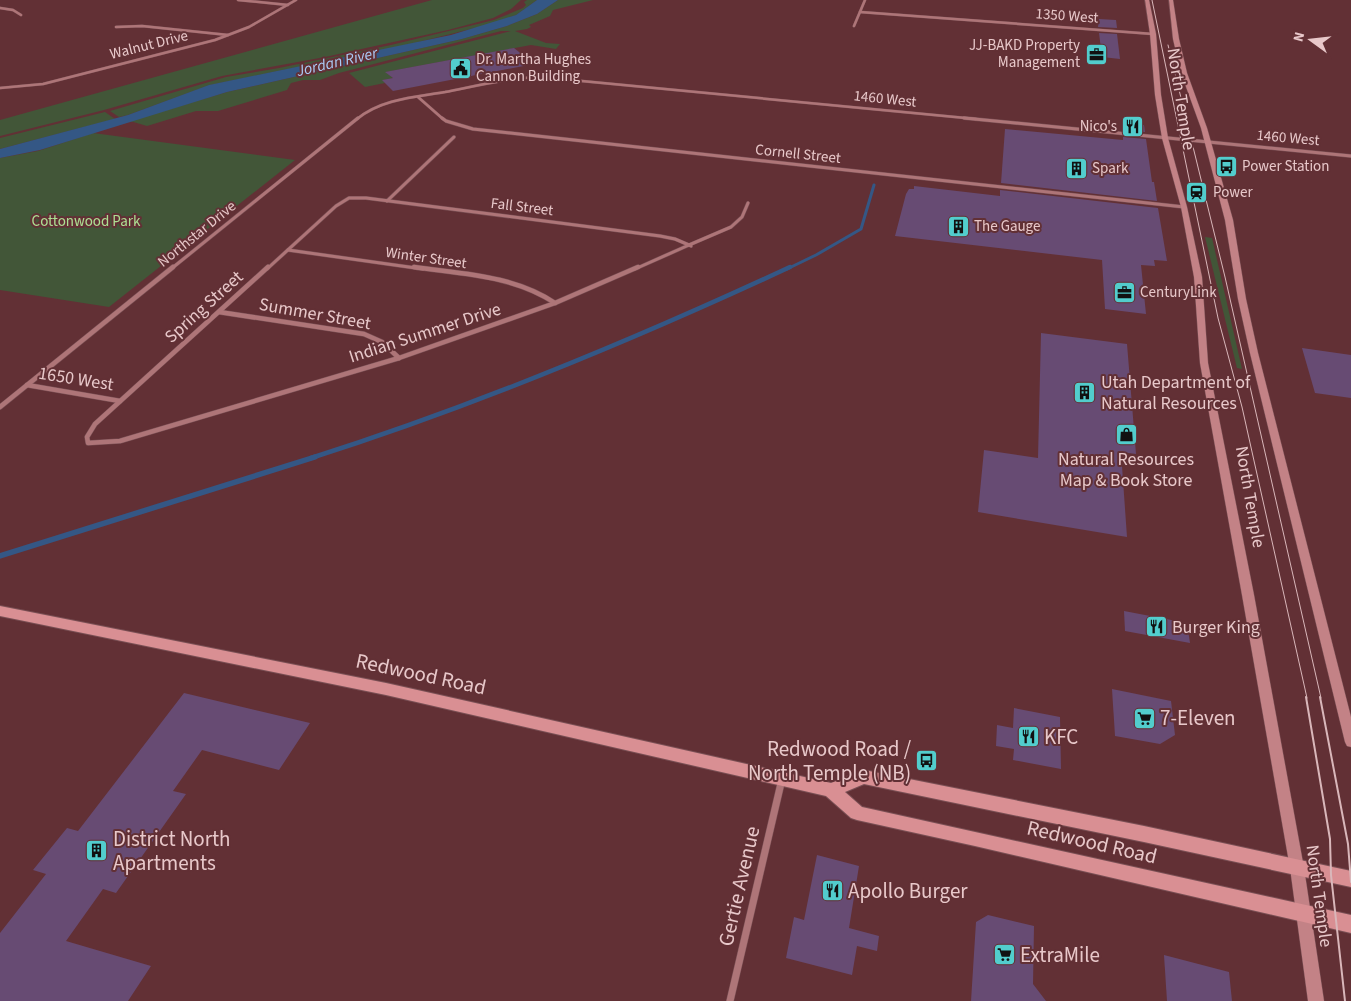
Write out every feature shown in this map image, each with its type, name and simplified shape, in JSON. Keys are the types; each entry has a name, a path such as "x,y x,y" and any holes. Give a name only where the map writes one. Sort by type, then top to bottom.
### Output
{"main road":[{"name":"North Temple","path":"1147,0 1153,34 1156,83 1165,138 1184,207 1198,277 1204,363 1297,868 1316,1001"},
{"name":"North Temple","path":"1170,0 1184,73 1208,142 1229,220 1242,299 1254,353 1351,742"},
{"name":"Redwood Road","path":"0,611 395,691 831,790 857,813 976,838 1351,924"},
{"name":"Redwood Road","path":"831,790 864,777 1144,834 1351,879"}],"street":[{"path":"238,0 288,5"},
{"name":"Walnut Drive","path":"0,88 49,83 229,35 249,27 296,0"},
{"path":"854,26 865,0"},
{"path":"0,8 13,10 22,15"},
{"name":"1350 West","path":"860,12 1153,34"},
{"path":"116,27 142,26 229,35"},
{"name":"1460 West","path":"418,97 508,80 549,77 1351,156"},
{"name":"Cornell Street","path":"418,97 446,120 473,129 1184,207"},
{"name":"Northstar Drive","path":"0,407 359,117 380,106 418,97"},
{"path":"388,201 454,136"},
{"name":"Fall Street","path":"349,198 388,201 660,236 675,239 691,246"},
{"name":"Spring Street","path":"88,443 87,437 90,430 120,401 336,206 349,198"},
{"name":"Indian Summer Drive","path":"88,443 120,442 399,358 555,303 691,246 736,224 742,217 748,203"},
{"name":"Winter Street","path":"288,250 506,280 537,291 555,303"},
{"name":"Summer Street","path":"219,312 371,336 382,342 399,358"},
{"name":"1650 West","path":"27,385 120,401"},
{"name":"Gertie Avenue","path":"730,1001 782,779"}],"green space":[{"path":"432,0 521,0 511,9 493,18 448,30 325,57 222,76 104,110 0,136 0,120"},
{"path":"527,0 537,0 516,15 495,23 402,46 210,85 128,115 119,117 110,111 226,77 391,45 494,20 523,8 526,5 524,2"},
{"path":"558,0 593,0 553,10 550,16 529,25 531,27 515,31 546,43 560,44 556,49 531,45 386,72 393,78 383,80 385,83 365,87 349,73 511,31 501,31 339,73 320,80 303,80 291,83 287,90 218,111 196,111 147,126 130,121 227,92 462,39 507,26 537,14"},
{"path":"105,112 115,119 0,149 0,138"},
{"name":"Cottonwood Park","path":"93,133 295,160 109,307 0,290 0,158 38,151"},
{"path":"1205,237 1212,238 1242,369 1237,368"}],"water":[{"name":"Jordan River","path":"537,0 558,0 537,14 507,26 462,39 227,92 40,150 0,158 0,149 128,115 209,85 451,35 516,15"}],"building":[{"path":"1099,19 1116,20 1117,28 1098,27"},
{"path":"1099,33 1117,34 1120,59 1102,57"},
{"name":"Dr. Martha Hughes Cannon Building","path":"514,48 534,64 393,91 382,80 393,78 385,72"},
{"name":"Nico's","path":"1122,122 1144,125 1145,132 1122,130"},
{"name":"Spark","path":"1005,129 1123,140 1123,137 1146,139 1152,182 1154,182 1157,201 1001,183"},
{"name":"The Gauge","path":"914,186 1000,196 1000,190 1158,208 1167,261 1154,260 1155,266 1141,265 1146,314 1105,309 1102,260 895,236 906,194 909,189 914,189"},
{"name":"Utah Department of Natural Resources","path":"1041,333 1127,344 1136,454 1121,452 1127,537 978,512 984,450 1038,458"},
{"path":"1302,348 1351,355 1351,398 1315,393"},
{"name":"Burger King","path":"1124,611 1187,623 1190,643 1125,631"},
{"name":"7-Eleven","path":"1112,689 1171,701 1175,735 1160,744 1115,736"},
{"name":"District North Apartments","path":"184,693 310,723 279,770 202,750 173,791 186,794 116,893 103,889 66,941 151,966 128,1001 0,1001 0,933 46,874 33,870 67,828 78,831"},
{"name":"KFC","path":"1014,708 1060,717 1061,769 1013,760 1014,749 996,746 997,725 1013,728"},
{"name":"Apollo Burger","path":"817,855 859,866 849,928 879,936 877,951 857,946 852,975 786,958 794,917 804,920"},
{"name":"ExtraMile","path":"988,915 1034,926 1033,984 1046,1001 971,1001 976,922"},
{"path":"1164,955 1229,972 1232,1001 1167,1001"}],"waterway":[{"path":"787,269 861,229 874,185"},
{"path":"311,458 493,394 613,346 790,267"},
{"path":"0,556 315,457"}],"tram line":[{"path":"1152,0 1218,318 1242,407 1307,698"},
{"path":"1168,45 1225,277 1321,698"},
{"path":"1306,697 1330,839 1331,875 1345,1001"},
{"path":"1320,697 1348,844 1351,882"}],"place":[{"name":"JJ-BAKD Property Management","path":"1096,54"},
{"name":"Dr. Martha Hughes Cannon Building","path":"460,68"},
{"name":"Nico's","path":"1133,126"},
{"name":"Power Station","path":"1226,166"},
{"name":"Spark","path":"1076,168"},
{"name":"Power","path":"1197,192"},
{"name":"The Gauge","path":"958,226"},
{"name":"CenturyLink","path":"1124,292"},
{"name":"Utah Department of Natural Resources","path":"1085,392"},
{"name":"Natural Resources Map & Book Store","path":"1126,434"},
{"name":"Burger King","path":"1156,627"},
{"name":"7-Eleven","path":"1144,718"},
{"name":"KFC","path":"1028,737"},
{"name":"Redwood Road / North Temple (NB)","path":"927,761"},
{"name":"District North Apartments","path":"97,851"},
{"name":"Apollo Burger","path":"832,891"},
{"name":"ExtraMile","path":"1004,955"}]}
